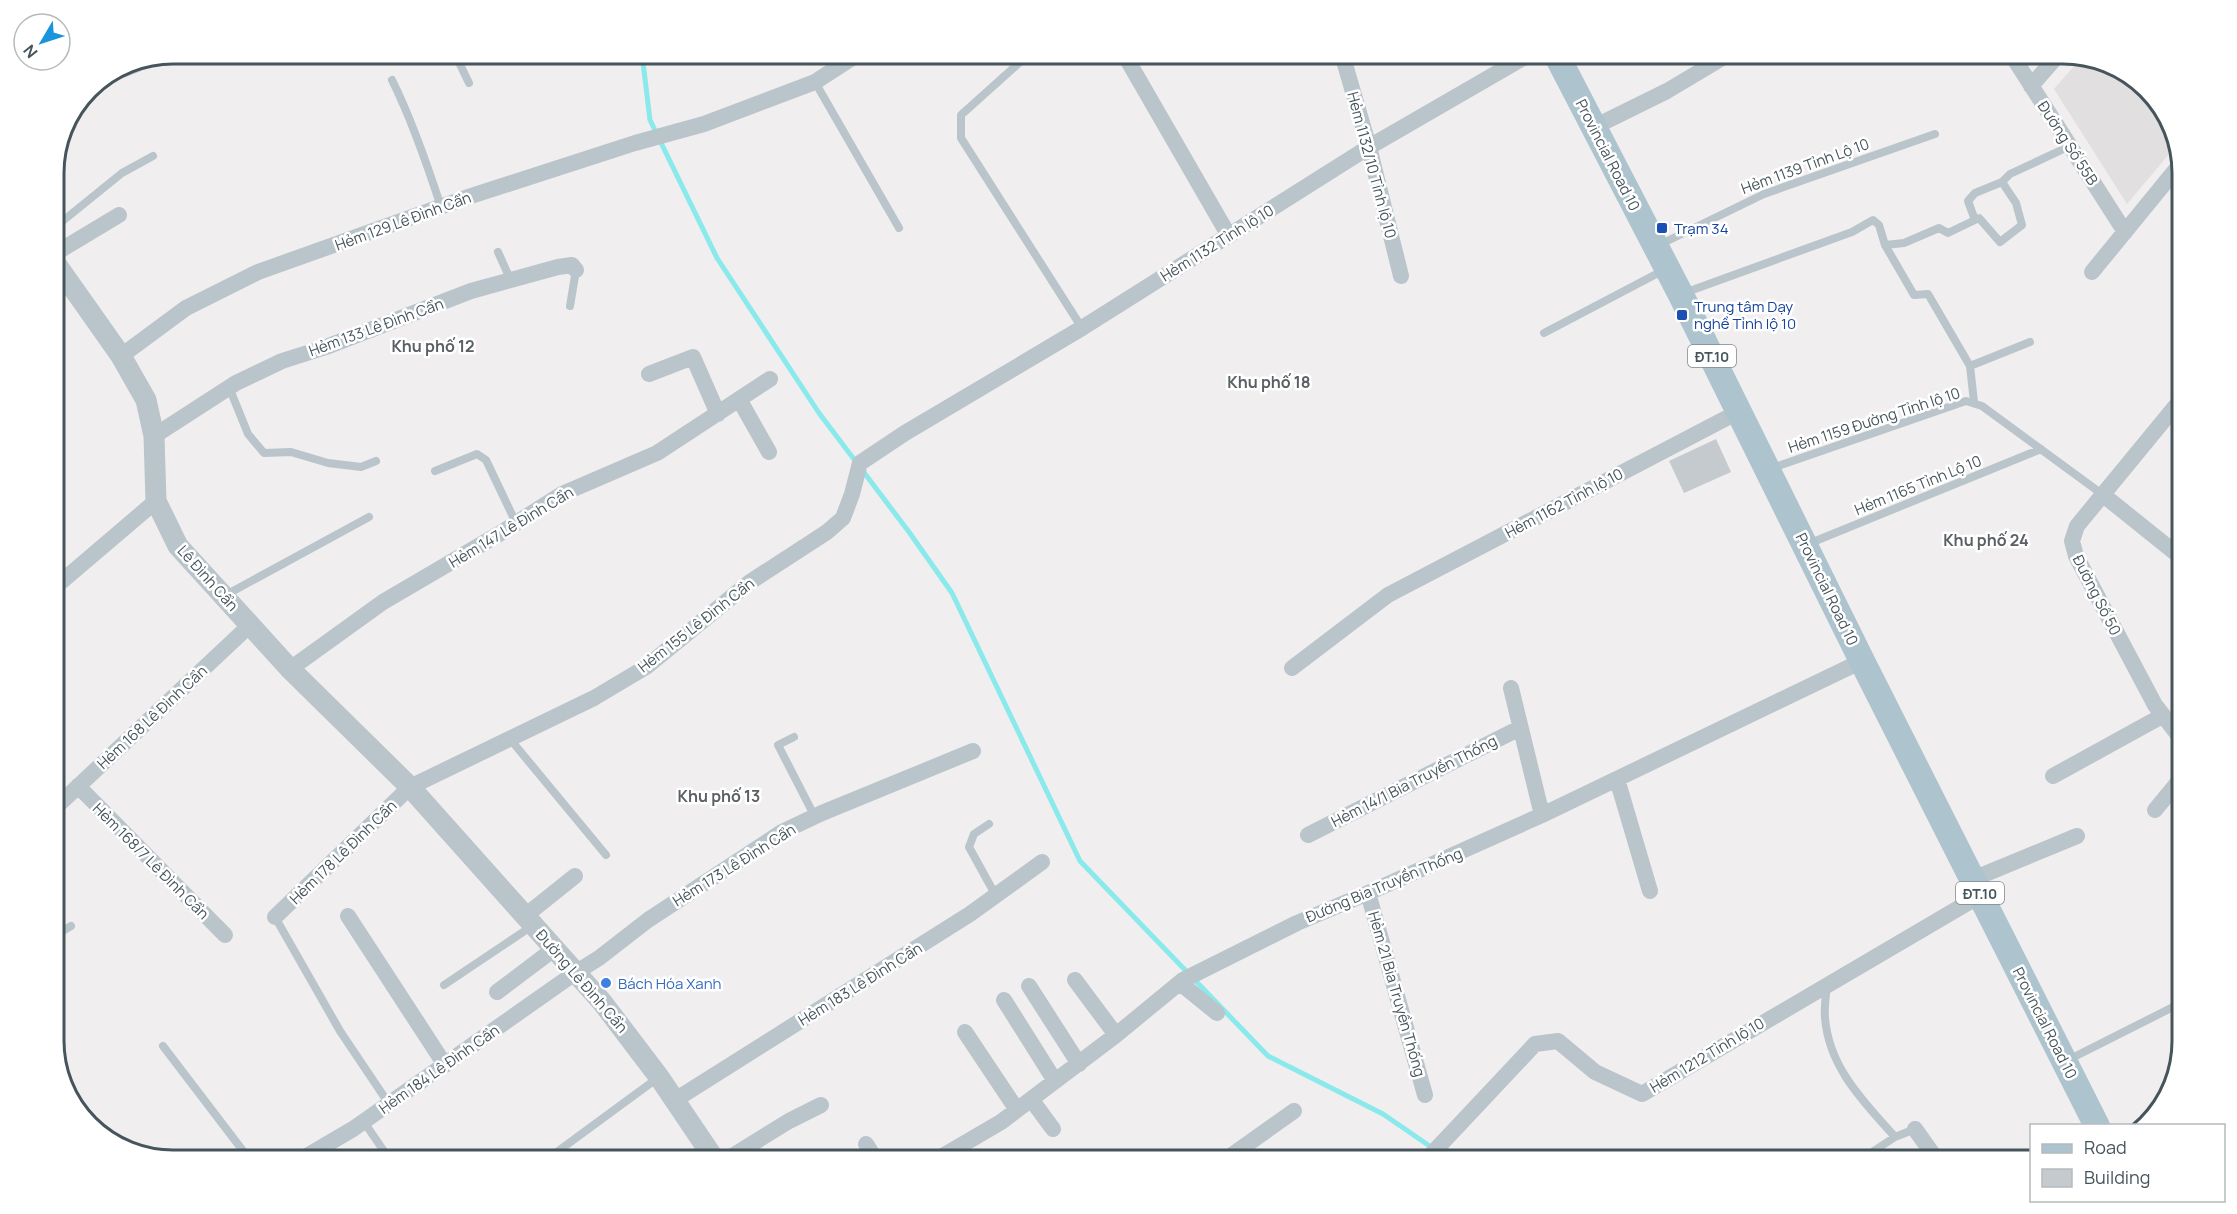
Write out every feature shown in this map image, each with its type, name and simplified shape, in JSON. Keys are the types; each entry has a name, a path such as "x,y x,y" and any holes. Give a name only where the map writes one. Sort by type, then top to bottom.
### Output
{"main road":[{"name":"Provincial Road 10","path":"1561,64 1740,411 1862,661 2096,1124"}],"street":[{"path":"1130,64 1229,236"},
{"name":"Hẻm 1132/10 Tỉnh lộ 10","path":"1345,64 1369,147 1401,276"},
{"name":"Hẻm 1132 Tỉnh lộ 10","path":"905,433 1082,328 1369,147 1512,64"},
{"path":"1594,127 1666,91 1712,64"},
{"name":"Đường Số 55B","path":"2017,64 2125,232"},
{"path":"2031,86 2050,64"},
{"name":"Hẻm 129 Lê Đình Cẩn","path":"121,356 186,308 258,272 441,207 635,143 704,124 815,82 842,65"},
{"path":"2092,272 2172,174"},
{"path":"65,254 119,215"},
{"name":"Hẻm 133 Lê Đình Cẩn","path":"154,436 229,387 282,361 327,347 471,291 558,267 572,265 576,270"},
{"name":"Lê Đình Cẩn","path":"65,275 121,356 146,400 154,436 156,501 178,546 290,669 410,787"},
{"path":"649,374 693,357 717,414"},
{"name":"Hẻm 147 Lê Đình Cẩn","path":"290,669 383,602 562,494 657,453 770,379"},
{"path":"739,399 769,453"},
{"name":"Đường Số 50","path":"2172,410 2077,526 2072,541 2073,548 2163,716 2172,727"},
{"name":"Hẻm 1162 Tỉnh lộ 10","path":"1292,668 1388,595 1740,411"},
{"name":"Hẻm 155 Lê Đình Cẩn","path":"410,787 594,698 646,667 750,582 827,532 843,518 860,463 905,433"},
{"path":"2102,494 2172,550"},
{"path":"65,579 156,501"},
{"name":"Hẻm 168 Lê Đình Cẩn","path":"65,798 250,625"},
{"name":"Đường Bia Truyền Thống","path":"953,1150 1001,1122 1079,1064 1182,981 1297,923 1542,815 1862,661"},
{"path":"1511,688 1542,815"},
{"path":"2053,777 2163,716"},
{"name":"Hẻm 14/1 Bia Truyền Thống","path":"1308,835 1520,728"},
{"name":"Hẻm 173 Lê Đình Cẩn","path":"574,973 599,958 648,920 782,832 973,751"},
{"path":"1617,779 1650,891"},
{"name":"Hẻm 168/7 Lê Đình Cẩn","path":"78,786 225,935"},
{"name":"Hẻm 178 Lê Đình Cẩn","path":"275,917 410,787"},
{"name":"Đường Lê Đình Cẩn","path":"410,787 630,1035 708,1150"},
{"path":"2155,810 2172,789"},
{"name":"Hẻm 1212 Tỉnh lộ 10","path":"1435,1150 1535,1044 1558,1041 1595,1072 1642,1094 1827,984 1977,887 2077,836"},
{"name":"Hẻm 183 Lê Đình Cẩn","path":"675,1100 970,914 1042,862"},
{"path":"529,921 575,876"},
{"name":"Hẻm 21 Bia Truyền Thống","path":"1368,893 1425,1095"},
{"path":"348,916 444,1065"},
{"path":"497,992 554,949"},
{"name":"Hẻm 184 Lê Đình Cẩn","path":"329,1150 364,1122 574,973"},
{"path":"1074,980 1116,1035"},
{"path":"1182,981 1217,1013"},
{"path":"1029,986 1079,1064"},
{"path":"1004,1000 1055,1081"},
{"path":"965,1032 1017,1110"},
{"path":"1031,1099 1053,1129"},
{"path":"742,1150 821,1104"},
{"path":"1239,1150 1294,1112"},
{"path":"1915,1129 1930,1150"},
{"path":"866,1144 870,1150"}],"lane":[{"path":"461,65 469,83"},
{"path":"1017,65 961,115 961,138 1082,328"},
{"path":"392,80 428,166 441,207"},
{"path":"815,82 898,228"},
{"name":"Hẻm 1139 Tỉnh Lộ 10","path":"1656,246 1764,194 1935,134"},
{"path":"1975,219 1968,201 1975,193 2002,182 2010,174 2070,146"},
{"path":"65,219 122,173 153,156"},
{"path":"1885,245 1904,243 1939,228 1948,233 1979,218 2000,242 2022,225 2016,203 2002,182"},
{"path":"1681,295 1852,232 1873,220 1879,225 1885,245 1914,295 1928,294 1970,366 1974,402"},
{"path":"498,252 511,281"},
{"path":"1544,333 1667,269"},
{"name":"Hẻm 133 Lê Đình Cẩn","path":"570,306 576,270"},
{"path":"1970,366 2030,342"},
{"path":"229,387 249,434 264,453 291,452 328,463 361,467 376,461"},
{"name":"Hẻm 1159 Đường Tỉnh lộ 10","path":"1769,469 1966,401 1982,405 2102,494"},
{"name":"Hẻm 1165 Tỉnh Lộ 10","path":"1805,545 2041,449"},
{"path":"435,471 477,454 486,460 516,523"},
{"path":"224,597 369,517"},
{"path":"794,737 778,745 815,817"},
{"path":"510,739 606,855"},
{"path":"989,824 974,834 969,847 996,896"},
{"path":"275,917 340,1031 389,1104"},
{"path":"444,985 529,921"},
{"path":"65,930 71,926"},
{"path":"1827,984 1825,1018 1834,1053 1848,1083 1895,1137"},
{"path":"2065,1062 2172,1008"},
{"path":"163,1046 242,1150"},
{"path":"560,1150 659,1077"},
{"path":"364,1122 383,1150"},
{"path":"1875,1150 1895,1137 1915,1129"}],"shaded area":[{"path":"2075,65 2092,68 2112,76 2136,91 2154,113 2167,138 2170,153 2127,204 2054,89"}],"building":[{"path":"1716,439 1731,472 1684,493 1669,461"}],"waterway":[{"path":"643,65 650,120 717,258 819,413 952,593 1080,861 1268,1056 1383,1114 1435,1150"}],"place":[{"name":"Trạm 34","path":"1662,228"},
{"name":"Trung tâm Dạy nghề Tỉnh lộ 10","path":"1682,315"},
{"name":"Bách Hóa Xanh","path":"606,983"}],"district":[{"name":"Khu phố 12","path":"433,346"},
{"name":"Khu phố 18","path":"1269,382"},
{"name":"Khu phố 24","path":"1986,540"},
{"name":"Khu phố 13","path":"719,796"}]}
